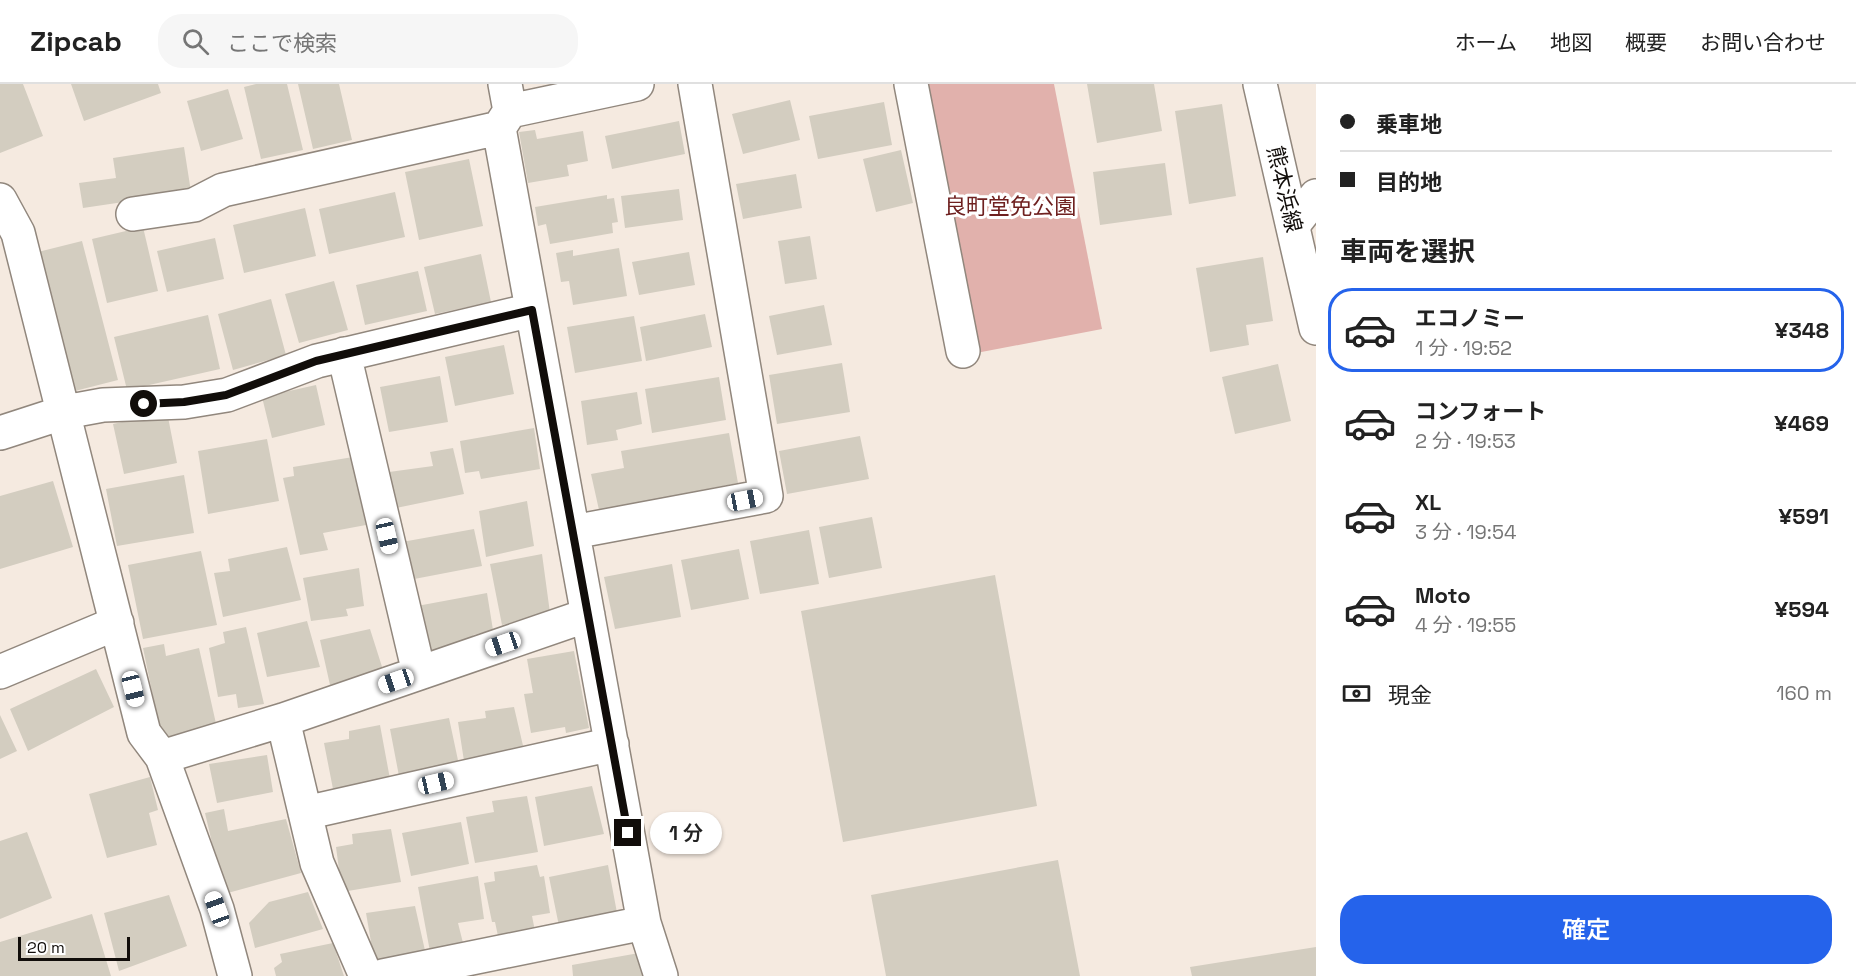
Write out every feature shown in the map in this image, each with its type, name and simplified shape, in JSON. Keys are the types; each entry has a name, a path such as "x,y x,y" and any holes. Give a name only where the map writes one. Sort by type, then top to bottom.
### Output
{"street":[{"path":"134,214 194,205 223,190 505,108 637,84"},
{"path":"573,532 766,496 695,84"},
{"path":"911,84 963,351"},
{"name":"熊本浜線","path":"1260,84 1316,328"},
{"path":"505,108 532,310 644,923 661,976"},
{"path":"1293,225 1316,196"},
{"path":"0,200 18,233 65,412 144,733 162,757 217,909 235,976"},
{"path":"0,433 65,412 103,405 184,402 226,395 316,361 532,310"},
{"path":"344,354 419,673"},
{"path":"162,757 283,720 588,615"},
{"path":"0,672 117,623"},
{"path":"283,720 317,863 366,976"},
{"path":"305,813 612,744"},
{"path":"382,976 644,923"}],"green space":[{"name":"良町堂免公園","path":"918,84 1054,84 1102,329 971,354"}],"building":[{"path":"0,84 23,84 43,136 0,153"},
{"path":"71,84 158,84 161,93 84,121"},
{"path":"256,84 287,84 303,150 261,159 244,87"},
{"path":"298,84 339,84 352,140 313,149"},
{"path":"1087,84 1154,84 1162,131 1097,143"},
{"path":"228,89 243,139 201,151 187,101"},
{"path":"790,100 800,140 743,154 732,114"},
{"path":"884,102 892,145 818,159 809,116"},
{"path":"1222,104 1236,196 1189,204 1175,111"},
{"path":"679,121 685,154 612,169 605,136"},
{"path":"535,130 537,139 583,131 588,161 567,165 569,176 528,183 519,132"},
{"path":"184,147 191,192 83,208 79,183 116,178 113,158"},
{"path":"901,150 913,203 876,212 863,159"},
{"path":"469,159 483,226 419,240 405,172"},
{"path":"1165,163 1172,215 1100,225 1093,172"},
{"path":"796,174 802,208 743,219 736,184"},
{"path":"679,189 683,220 625,228 621,196"},
{"path":"395,192 405,237 329,254 319,209"},
{"path":"607,195 607,199 614,198 618,222 612,223 613,233 550,244 546,224 538,226 535,207"},
{"path":"305,208 316,256 244,273 233,225"},
{"path":"143,227 158,291 107,303 92,239"},
{"path":"810,236 817,279 785,284 778,241"},
{"path":"215,238 224,279 167,292 157,251"},
{"path":"82,241 118,380 71,392 34,253"},
{"path":"619,248 627,296 573,305 569,281 561,282 556,253 573,250 573,256"},
{"path":"689,252 695,285 639,295 632,262"},
{"path":"481,254 491,302 435,314 424,267"},
{"path":"1263,257 1273,321 1246,325 1249,345 1210,352 1196,268"},
{"path":"418,271 427,311 365,325 356,285"},
{"path":"334,281 348,330 299,343 285,294"},
{"path":"271,299 286,355 233,370 218,314"},
{"path":"824,305 832,345 777,355 769,316"},
{"path":"705,314 712,347 646,361 640,327"},
{"path":"208,315 220,369 127,390 114,337"},
{"path":"634,316 642,361 575,373 567,327"},
{"path":"504,345 514,394 455,406 445,357"},
{"path":"842,363 850,412 777,424 769,375"},
{"path":"1278,364 1291,421 1235,434 1222,377"},
{"path":"440,376 448,422 389,432 380,387"},
{"path":"719,377 726,420 652,433 645,389"},
{"path":"316,385 325,425 272,438 262,397"},
{"path":"637,392 642,424 616,430 618,440 587,445 581,401"},
{"path":"167,412 177,463 124,474 113,424"},
{"path":"534,428 540,469 481,479 479,471 465,473 460,441"},
{"path":"729,433 738,483 599,510 591,474 624,468 621,451"},
{"path":"860,436 869,479 787,494 779,451"},
{"path":"267,439 279,501 208,514 198,451"},
{"path":"453,448 464,494 396,508 389,472 433,466 430,452"},
{"path":"353,457 366,525 323,533 328,550 300,555 283,478 294,476 293,467"},
{"path":"184,475 194,533 117,546 106,489"},
{"path":"53,481 73,547 0,569 0,496"},
{"path":"527,501 534,546 486,557 479,511"},
{"path":"872,517 882,568 829,578 819,527"},
{"path":"474,529 482,566 409,580 402,542"},
{"path":"809,530 819,584 760,594 750,541"},
{"path":"287,547 301,600 223,617 214,573 230,571 228,559"},
{"path":"739,549 749,599 691,610 681,560"},
{"path":"201,551 217,625 143,639 128,565"},
{"path":"542,554 550,613 502,625 490,564"},
{"path":"672,564 681,617 615,629 604,577"},
{"path":"359,568 364,606 346,609 348,616 311,621 303,578"},
{"path":"995,575 1037,806 843,842 801,611"},
{"path":"487,593 493,630 473,635 475,643 427,651 417,606"},
{"path":"307,621 320,667 267,677 257,633"},
{"path":"246,627 264,704 238,708 236,694 218,697 209,648 225,643 223,632"},
{"path":"370,629 384,673 330,685 320,640"},
{"path":"164,644 166,656 199,648 217,728 162,740 143,648"},
{"path":"574,651 589,728 566,733 565,727 531,733 524,694 533,693 527,659"},
{"path":"96,669 114,707 28,751 10,709"},
{"path":"514,707 524,750 464,761 458,722 486,718 485,711"},
{"path":"0,715 17,751 0,759"},
{"path":"449,718 459,765 399,776 390,729"},
{"path":"380,725 390,779 333,789 324,743 349,739 349,731"},
{"path":"267,755 273,792 217,803 209,764"},
{"path":"150,777 158,810 149,813 157,845 107,858 89,794"},
{"path":"592,786 604,834 544,846 535,797"},
{"path":"527,796 538,852 475,863 466,817 494,812 492,801"},
{"path":"224,809 228,831 286,819 301,873 224,894 205,813"},
{"path":"461,822 469,864 411,876 402,833"},
{"path":"391,829 401,882 342,892 336,847 353,844 352,834"},
{"path":"27,832 52,898 0,919 0,841"},
{"path":"1058,860 1080,976 886,976 871,895"},
{"path":"537,865 540,877 544,876 550,913 532,916 535,931 498,936 495,922 492,922 484,883 495,881 494,872"},
{"path":"608,865 618,918 560,931 549,877"},
{"path":"478,876 484,919 458,923 465,951 431,957 418,887"},
{"path":"308,892 323,929 255,948 249,923 269,902"},
{"path":"169,895 187,946 119,971 104,913"},
{"path":"415,906 426,955 375,965 366,913"},
{"path":"92,914 111,976 0,976 0,942"},
{"path":"333,943 344,976 276,976 274,968 282,962 280,954"},
{"path":"1316,947 1316,976 1192,976 1190,967"},
{"path":"639,953 644,976 573,976 572,965"}],"route":[{"path":"144,404 184,402 226,395 316,361 532,310 628,833"}]}
